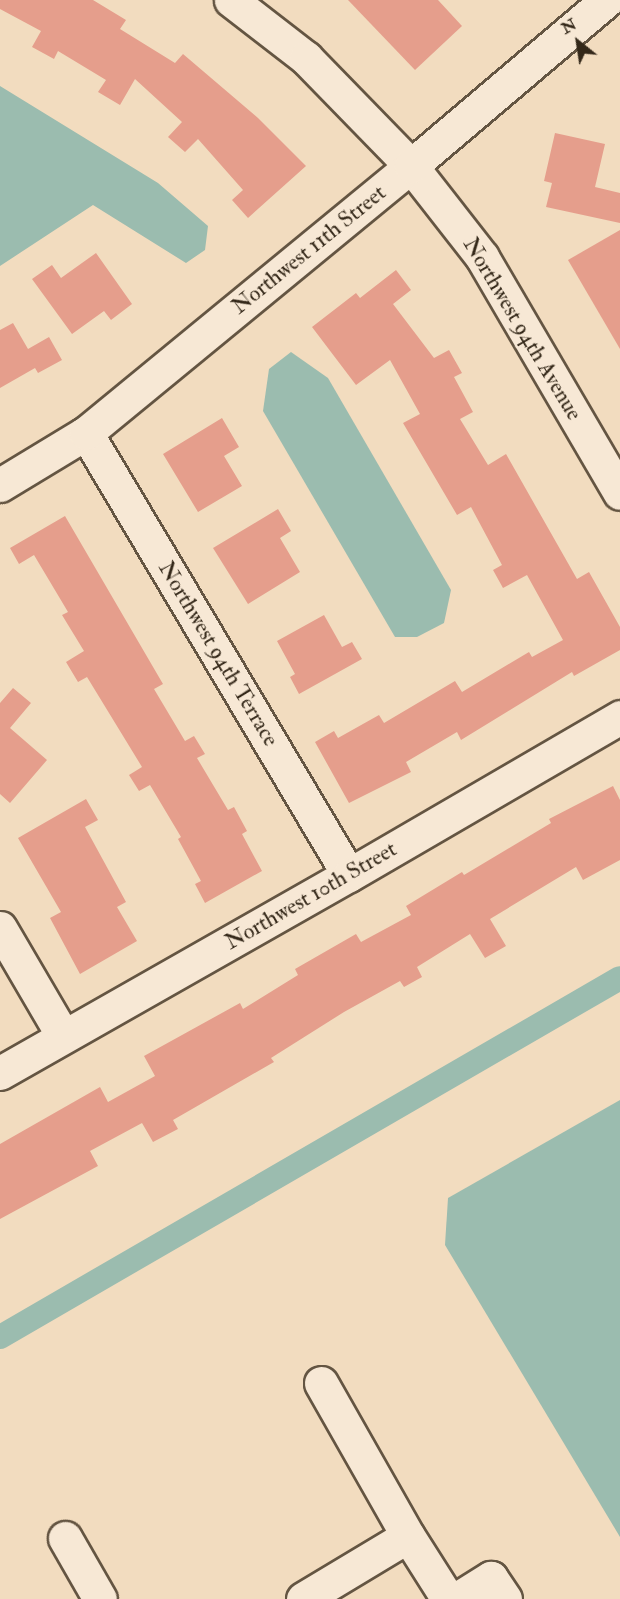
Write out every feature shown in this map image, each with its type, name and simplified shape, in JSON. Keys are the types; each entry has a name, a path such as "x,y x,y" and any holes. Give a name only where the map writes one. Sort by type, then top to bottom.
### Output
{"street":[{"name":"Northwest 94th Avenue","path":"231,0 306,58 411,166 482,257 620,492"},
{"name":"Northwest 11th Street","path":"0,485 86,433 411,166 607,0"},
{"name":"Northwest 94th Terrace","path":"86,433 349,875"},
{"name":"Northwest 10th Street","path":"0,1073 349,875 620,717"},
{"path":"0,928 63,1036"},
{"path":"321,1383 408,1536 448,1599"},
{"path":"303,1599 408,1536"},
{"path":"65,1538 100,1599"},
{"path":"457,1599 491,1578 505,1599"}],"shaded area":[{"path":"0,86 158,183 208,226 205,250 186,263 93,205 0,266"},
{"path":"291,352 328,378 451,590 444,623 417,637 395,637 263,411 269,369"},
{"path":"620,1100 620,1537 445,1245 448,1198"}],"building":[{"path":"0,0 93,0 126,20 120,29 175,63 183,54 258,118 306,166 248,218 232,200 243,190 198,139 185,152 168,137 182,122 135,79 120,105 98,92 106,80 58,51 54,59 32,47 41,31 0,9"},
{"path":"348,0 438,0 462,26 415,70"},
{"path":"555,133 605,144 595,187 620,193 620,223 546,207 552,183 544,181"},
{"path":"620,230 620,349 568,260"},
{"path":"96,253 132,304 111,320 104,311 72,334 32,279 52,265 61,278"},
{"path":"396,270 411,290 393,304 434,358 449,350 462,373 454,377 473,412 460,419 488,465 506,454 577,579 589,572 620,627 620,650 574,676 572,672 461,740 457,732 406,762 411,772 349,803 315,742 334,731 338,738 379,715 384,723 455,681 462,692 529,652 532,657 563,640 527,575 503,588 493,570 502,565 471,507 457,515 403,423 420,414 390,360 356,385 312,327 356,293 360,298"},
{"path":"13,323 28,349 49,337 62,360 38,373 35,368 0,388 0,330"},
{"path":"222,418 239,447 224,456 242,486 198,512 163,454"},
{"path":"278,509 291,531 280,538 300,572 248,604 213,548"},
{"path":"65,516 163,684 154,689 185,741 194,736 205,754 197,758 228,810 234,807 247,831 242,834 262,871 205,903 195,884 201,881 178,839 181,837 150,785 139,791 129,775 142,767 87,677 78,682 66,662 84,651 62,615 68,612 34,555 19,564 10,548"},
{"path":"324,615 342,647 352,642 362,659 299,694 290,677 295,674 277,641"},
{"path":"13,688 31,703 10,728 47,760 10,803 0,794 0,703"},
{"path":"613,786 620,800 620,860 583,880 576,867 490,919 506,946 485,958 470,934 417,967 422,977 404,987 400,981 344,1012 271,1058 274,1062 173,1120 178,1129 153,1142 142,1123 90,1151 98,1166 0,1219 0,1144 100,1087 108,1102 155,1076 144,1056 240,1003 243,1009 298,975 295,969 356,934 361,942 411,915 406,906 462,872 464,875 551,823 549,819"},
{"path":"86,799 98,820 85,827 126,902 117,907 137,941 80,974 50,918 61,912 18,838"}],"waterway":[{"path":"0,1337 620,978"}]}
